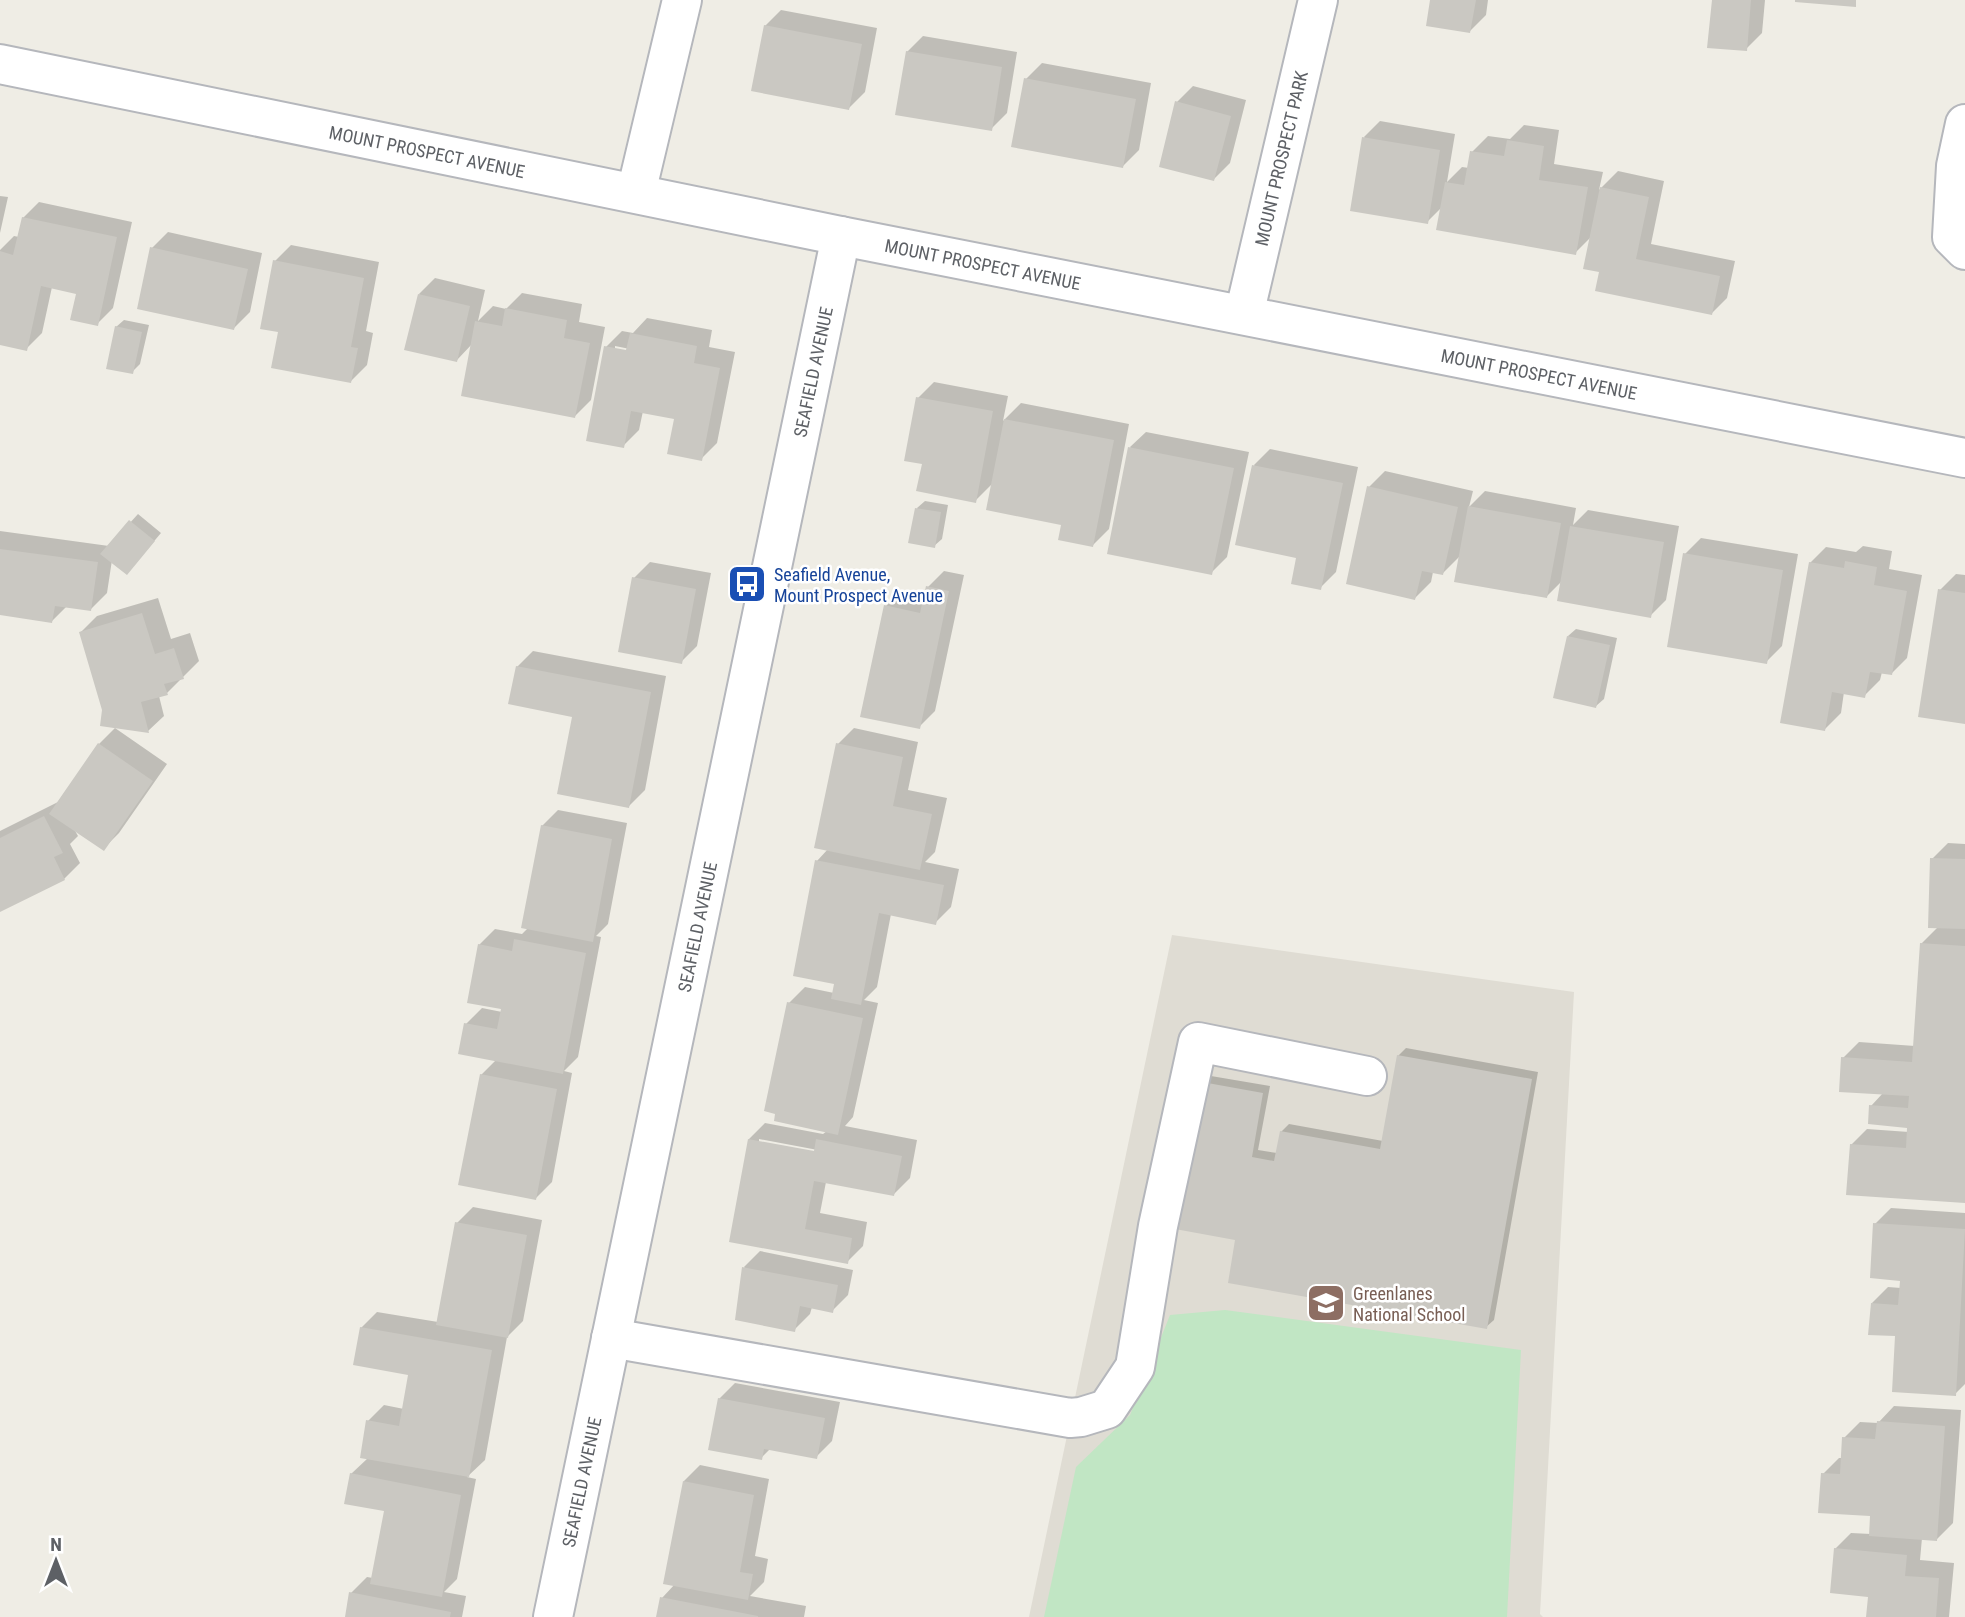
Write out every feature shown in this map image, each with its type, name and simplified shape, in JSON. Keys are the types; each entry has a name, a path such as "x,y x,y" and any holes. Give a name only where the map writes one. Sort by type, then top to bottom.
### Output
{"street":[{"path":"636,193 682,0"},
{"name":"MOUNT PROSPECT PARK","path":"1244,316 1318,0"},
{"name":"MOUNT PROSPECT AVENUE","path":"0,64 841,236 1965,458"},
{"path":"1965,124 1956,166 1952,237 1965,250"},
{"name":"SEAFIELD AVENUE","path":"553,1617 841,236"},
{"path":"611,1338 1070,1418 1107,1409 1135,1367 1158,1226 1198,1042 1367,1076"}],"shaded area":[{"name":"Greenlanes National School","path":"1172,935 1574,992 1540,1614 1543,1617 1029,1617"}],"green space":[{"path":"1225,1310 1521,1350 1507,1617 1044,1617 1076,1467 1130,1415 1170,1315"}],"building":[{"path":"1430,0 1476,0 1470,33 1426,26"},
{"path":"1712,0 1751,0 1747,51 1707,48"},
{"path":"1856,0 1856,7 1795,2"},
{"path":"764,25 862,44 849,110 751,91"},
{"path":"906,51 1002,67 992,131 895,115"},
{"path":"1024,78 1136,99 1123,168 1011,147"},
{"path":"1175,101 1231,116 1214,181 1159,167"},
{"path":"1362,137 1440,150 1428,224 1350,211"},
{"path":"1507,140 1544,146 1539,180 1588,187 1576,255 1436,230 1445,182 1464,185 1470,151 1504,156"},
{"path":"1600,187 1649,197 1636,259 1720,276 1712,315 1595,291 1599,272 1583,269"},
{"path":"22,217 117,237 98,326 70,320 76,294 41,286 27,351 0,345 0,251 13,255"},
{"path":"150,247 248,269 234,330 137,309"},
{"path":"273,260 364,278 351,347 358,348 351,383 271,368 278,332 260,329"},
{"path":"418,294 470,306 457,362 404,350"},
{"path":"505,308 567,320 564,338 590,343 575,418 461,396 475,321 502,326"},
{"path":"115,326 142,332 133,374 106,369"},
{"path":"630,333 697,346 694,363 720,368 702,461 667,454 674,419 631,411 624,448 586,441 604,346 626,350"},
{"path":"916,397 993,411 976,503 916,491 922,464 904,461"},
{"path":"1004,419 1114,440 1093,547 1058,540 1061,525 986,510"},
{"path":"1128,447 1234,468 1212,575 1107,554"},
{"path":"1252,465 1343,483 1321,590 1291,584 1296,558 1235,545"},
{"path":"1367,486 1458,507 1443,575 1422,571 1415,600 1346,584"},
{"path":"1468,506 1561,523 1547,598 1454,582"},
{"path":"915,508 941,512 935,548 908,543"},
{"path":"129,520 155,541 127,575 100,554"},
{"path":"1570,526 1664,542 1651,618 1557,601"},
{"path":"0,549 98,562 91,611 55,606 52,623 0,615"},
{"path":"1683,553 1783,570 1767,664 1667,647"},
{"path":"1845,561 1877,567 1874,585 1907,591 1892,675 1870,672 1865,698 1832,692 1825,731 1780,723 1809,562 1844,568"},
{"path":"632,577 696,589 682,664 618,652"},
{"path":"926,586 949,591 920,729 860,717 884,605 920,613"},
{"path":"1938,589 1965,593 1965,724 1918,717"},
{"path":"142,613 155,654 174,648 184,679 164,684 168,695 141,702 149,733 100,726 102,710 79,632"},
{"path":"1567,636 1610,645 1596,708 1553,698"},
{"path":"516,666 651,692 629,808 557,794 572,717 508,704"},
{"path":"98,743 153,781 104,851 49,814"},
{"path":"836,743 903,757 893,806 932,814 920,870 814,848"},
{"path":"44,816 63,853 54,857 65,880 0,912 0,838"},
{"path":"541,825 612,839 593,942 521,928"},
{"path":"1930,858 1965,859 1965,929 1928,928"},
{"path":"815,860 944,885 936,925 879,913 861,1005 831,999 834,984 793,976"},
{"path":"514,939 586,953 563,1074 458,1054 464,1023 497,1029 501,1009 467,1003 478,944 512,951"},
{"path":"1920,943 1965,946 1965,1203 1846,1195 1850,1144 1906,1148 1907,1128 1868,1124 1869,1105 1908,1108 1909,1096 1839,1092 1841,1057 1912,1062"},
{"path":"787,1002 863,1018 838,1135 774,1121 775,1114 764,1111"},
{"path":"1397,1055 1532,1079 1487,1329 1228,1283 1235,1240 1175,1229 1202,1082 1263,1093 1252,1157 1274,1161 1280,1131 1380,1149"},
{"path":"480,1074 557,1089 536,1200 458,1185"},
{"path":"748,1139 814,1151 816,1139 902,1156 894,1196 814,1181 805,1229 852,1238 848,1264 729,1242"},
{"path":"455,1222 527,1235 508,1338 436,1325"},
{"path":"1873,1223 1965,1229 1956,1396 1892,1392 1895,1336 1868,1335 1871,1303 1898,1305 1900,1281 1870,1278"},
{"path":"742,1267 838,1285 833,1313 800,1306 795,1332 735,1320"},
{"path":"360,1327 492,1350 469,1477 360,1458 366,1420 399,1426 408,1375 353,1365"},
{"path":"718,1398 825,1418 817,1459 764,1449 762,1460 708,1450"},
{"path":"1877,1421 1945,1426 1937,1541 1869,1536 1870,1516 1818,1513 1821,1473 1840,1474 1842,1437 1875,1439"},
{"path":"350,1473 461,1495 442,1597 370,1584 384,1511 344,1504"},
{"path":"683,1481 754,1495 740,1572 753,1574 748,1600 663,1584"},
{"path":"1834,1548 1907,1555 1905,1576 1939,1578 1936,1617 1866,1617 1868,1597 1830,1593"},
{"path":"349,1592 451,1612 450,1617 345,1617"},
{"path":"660,1597 758,1616 758,1617 656,1617"}],"place":[{"name":"Seafield Avenue, Mount Prospect Avenue","path":"747,584"},
{"name":"Greenlanes National School","path":"1326,1303"}]}
